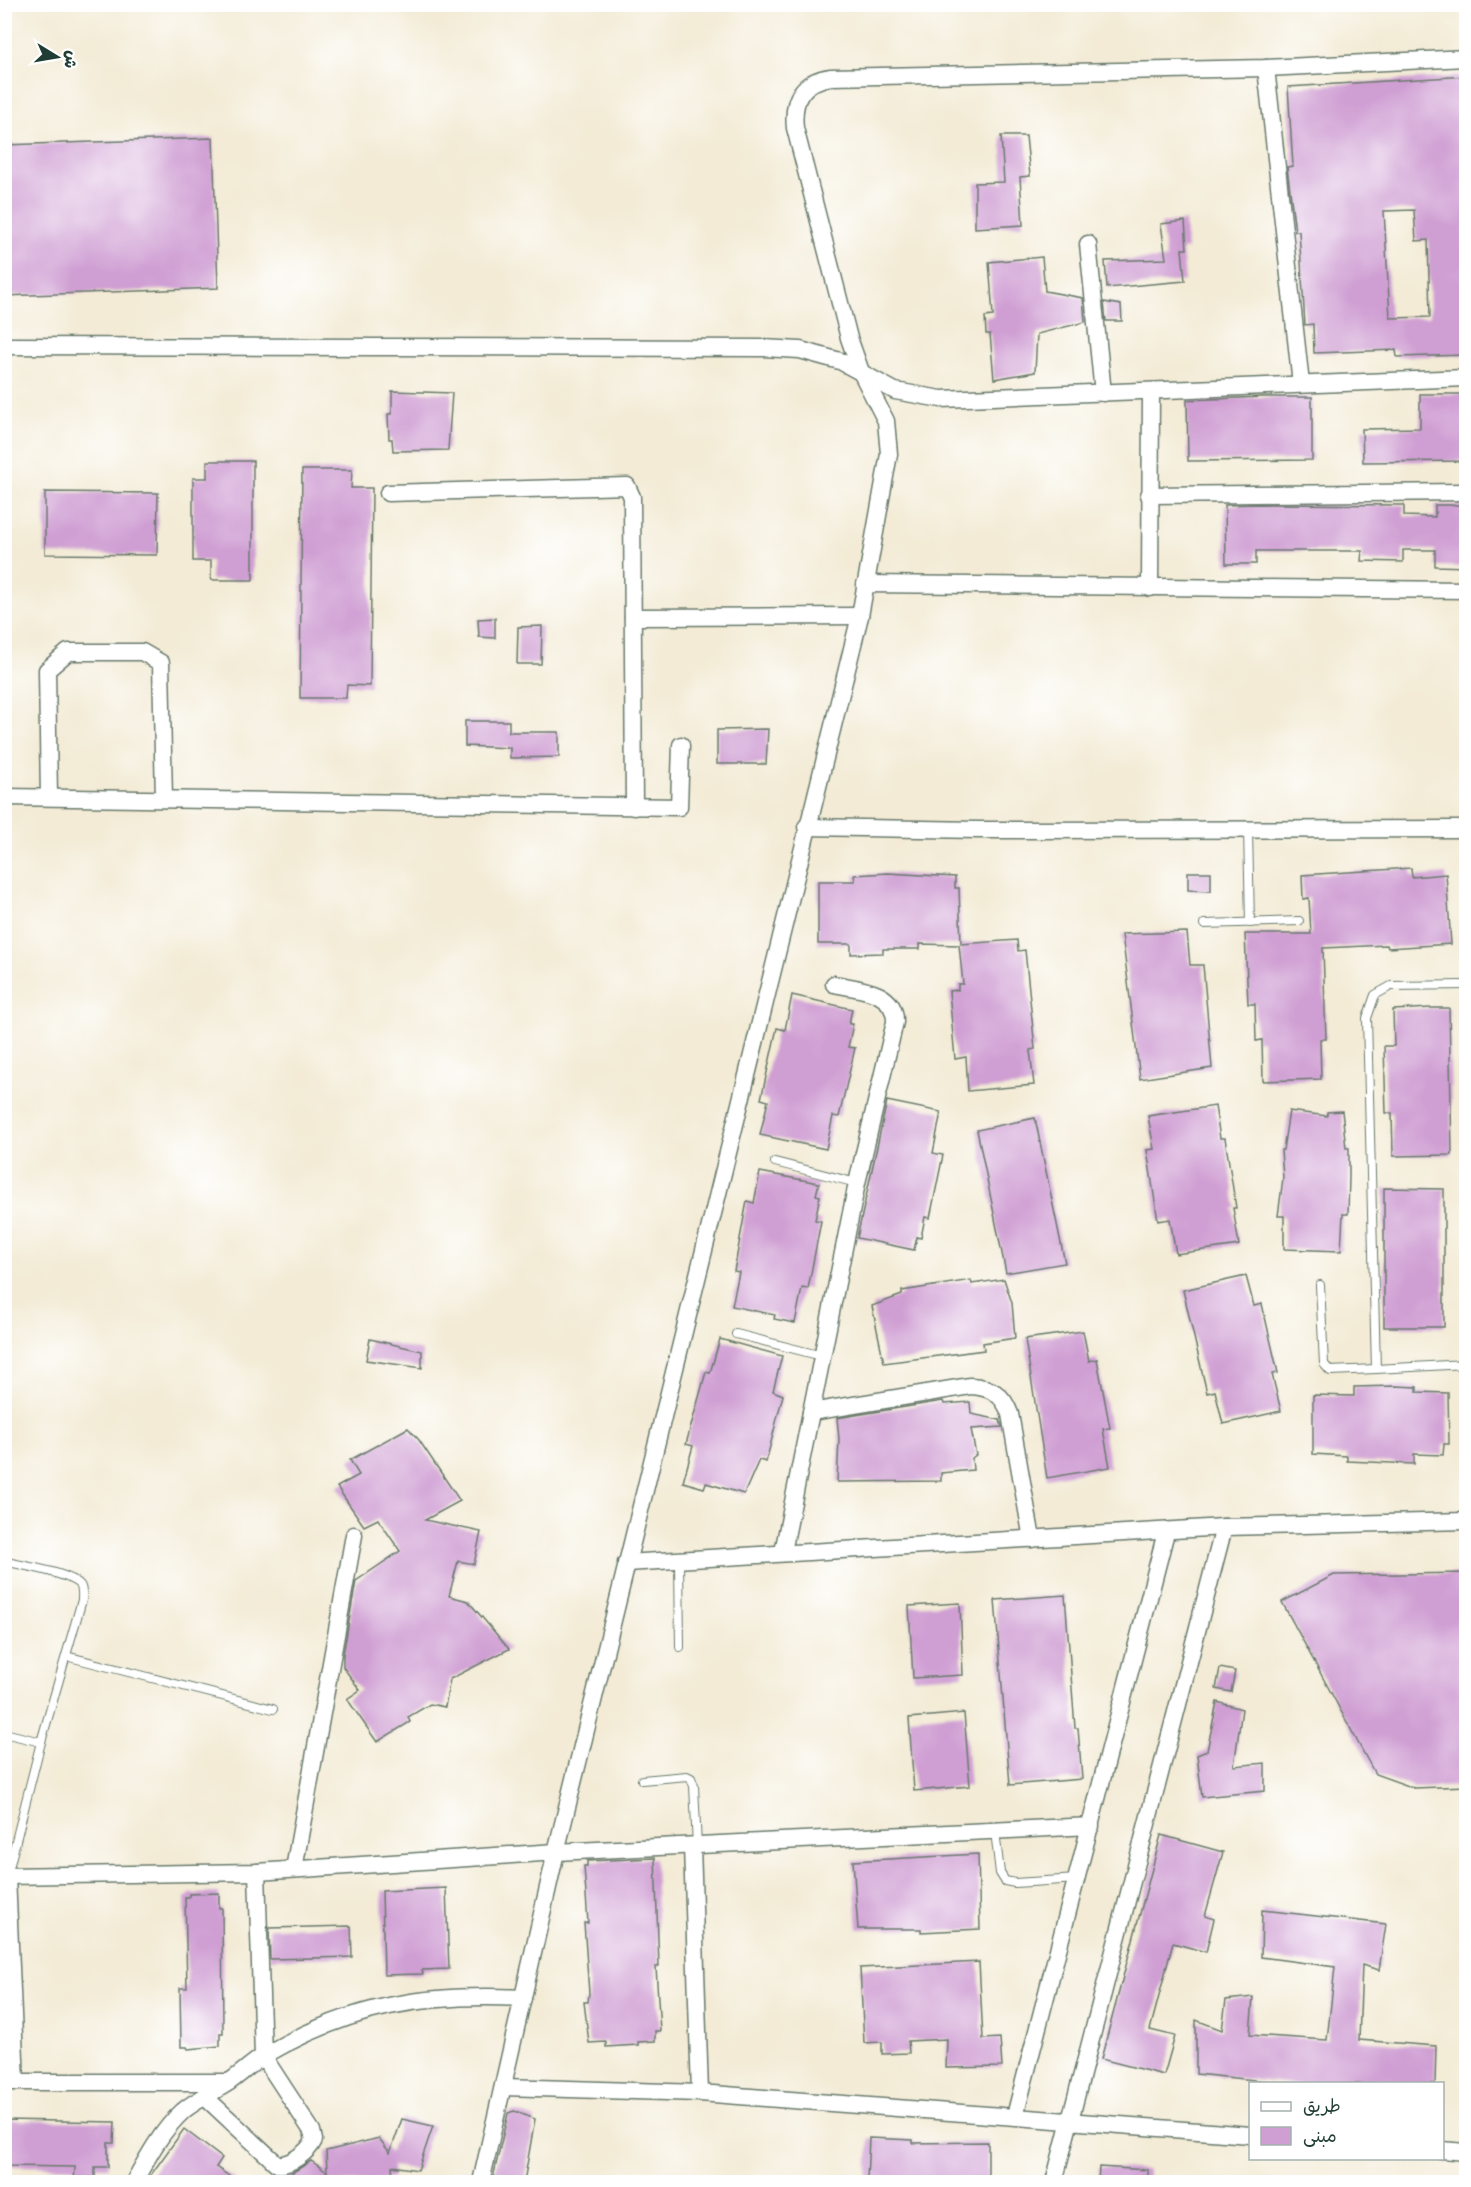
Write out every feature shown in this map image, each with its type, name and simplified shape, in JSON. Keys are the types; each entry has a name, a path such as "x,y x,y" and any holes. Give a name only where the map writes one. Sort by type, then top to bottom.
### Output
{"street":[{"path":"481,2182 555,1852 706,1247 806,827 860,616 889,454 886,421 861,372 849,338 795,128 793,112 798,95 806,85 818,79 831,77 1266,68 1467,58"},
{"path":"1266,68 1301,384"},
{"path":"1088,244 1103,393"},
{"path":"4,346 763,348 800,350 840,361 895,391 940,399 1467,378"},
{"path":"1150,588 1151,391"},
{"path":"388,493 627,486 632,497 634,807"},
{"path":"1149,495 1467,492"},
{"path":"865,584 1467,590"},
{"path":"633,617 860,616"},
{"path":"49,797 47,670 68,652 142,652 160,663 164,799"},
{"path":"4,797 679,807 681,745"},
{"path":"806,827 979,830 1467,829"},
{"path":"783,1552 857,1183 895,1015 890,1002 885,997 834,984"},
{"path":"811,1412 970,1386 990,1389 1006,1402 1010,1414 1032,1539"},
{"path":"626,1563 1224,1527 1467,1521"},
{"path":"1054,2182 1224,1527"},
{"path":"1015,2116 1166,1532"},
{"path":"294,1869 354,1535"},
{"path":"229,2082 10,2082 6,1876 257,1872 555,1852 1091,1826"},
{"path":"694,1846 700,2093"},
{"path":"205,2097 277,2164 289,2163 310,2148 314,2135 263,2056 257,1872"},
{"path":"134,2182 150,2151 183,2111 229,2082 263,2056 346,2016 388,2004 477,1996 523,1998"},
{"path":"503,2086 700,2093 1249,2135"},
{"path":"1444,2150 1467,2152"}],"lane":[{"path":"1248,828 1250,923"},
{"path":"1204,924 1299,921"},
{"path":"1376,1369 1368,1018 1370,1004 1381,989 1391,986 1467,985"},
{"path":"774,1162 857,1183"},
{"path":"1320,1285 1324,1364 1330,1371 1467,1364"},
{"path":"736,1334 822,1356"},
{"path":"679,1560 680,1647"},
{"path":"4,1562 64,1577 80,1585 82,1600 41,1742 6,1876"},
{"path":"66,1656 273,1708"},
{"path":"4,1732 41,1742"},
{"path":"642,1780 687,1776 691,1778 694,1786 694,1846"},
{"path":"995,1831 1000,1873 1005,1881 1077,1879"}],"building":[{"path":"1467,76 1467,355 1397,357 1396,350 1314,353 1313,324 1305,325 1299,231 1295,231 1287,167 1293,166 1288,87","holes":["1414,210 1416,241 1428,240 1430,317 1390,318 1384,211"]},
{"path":"1001,136 1026,136 1030,176 1020,177 1023,225 975,228 975,183 1004,182"},
{"path":"213,138 218,288 4,296 4,145"},
{"path":"1185,221 1187,249 1182,249 1185,281 1107,288 1105,261 1166,259 1161,224"},
{"path":"1042,257 1045,291 1083,298 1085,322 1037,334 1035,372 994,379 990,334 986,334 985,317 993,316 989,262"},
{"path":"1104,302 1121,305 1122,321 1106,321"},
{"path":"392,391 452,393 448,450 393,451 392,439 389,439 388,414 392,414"},
{"path":"1420,394 1467,394 1467,461 1363,462 1362,429 1420,428"},
{"path":"1312,397 1312,460 1188,461 1187,400"},
{"path":"207,461 253,461 253,580 211,580 211,561 193,561 193,478 207,478"},
{"path":"302,470 352,470 351,488 372,488 370,686 347,685 346,698 300,698"},
{"path":"45,492 158,493 157,555 45,554"},
{"path":"1225,505 1404,505 1404,516 1435,517 1435,505 1467,505 1467,567 1435,566 1435,550 1403,550 1403,562 1361,561 1362,551 1256,551 1256,564 1226,564"},
{"path":"495,618 495,638 479,637 478,619"},
{"path":"542,626 541,664 517,664 518,627"},
{"path":"465,721 509,721 509,732 559,732 559,757 510,758 510,748 465,746"},
{"path":"768,729 766,764 717,764 717,730"},
{"path":"1411,868 1412,877 1446,874 1451,944 1388,948 1387,945 1323,948 1326,1039 1320,1039 1321,1079 1263,1081 1262,1040 1256,1041 1255,1004 1248,1004 1245,934 1311,934 1309,898 1303,899 1302,875"},
{"path":"1188,872 1211,872 1211,891 1188,890"},
{"path":"888,873 955,877 955,888 959,888 961,944 1017,940 1018,951 1025,950 1035,1049 1030,1050 1034,1085 968,1091 966,1057 955,1059 949,991 958,990 958,984 963,984 959,945 920,944 920,949 883,949 883,953 851,954 851,944 818,944 818,881 855,881 854,875"},
{"path":"1187,932 1190,965 1203,965 1212,1068 1140,1079 1122,934"},
{"path":"792,995 852,1009 849,1024 853,1024 848,1047 855,1048 839,1117 833,1116 826,1149 760,1135 768,1101 761,1099 777,1028 785,1030"},
{"path":"1449,1008 1452,1155 1393,1156 1392,1113 1386,1113 1384,1046 1394,1046 1393,1010"},
{"path":"887,1101 941,1112 933,1153 943,1155 930,1218 925,1217 921,1238 917,1237 914,1250 857,1238"},
{"path":"1215,1106 1220,1138 1225,1138 1236,1208 1233,1208 1239,1245 1176,1254 1170,1219 1158,1221 1147,1150 1154,1149 1148,1116"},
{"path":"1289,1111 1327,1116 1327,1112 1342,1111 1346,1148 1349,1148 1349,1177 1348,1214 1343,1214 1341,1251 1284,1249 1284,1216 1278,1216 1283,1178 1281,1150 1283,1150"},
{"path":"1035,1118 1065,1263 1006,1273 977,1130"},
{"path":"760,1172 819,1183 816,1195 820,1196 815,1220 821,1221 808,1289 802,1288 795,1323 774,1319 775,1315 732,1306 739,1272 734,1271 747,1201 754,1203"},
{"path":"1384,1188 1444,1189 1444,1327 1384,1327"},
{"path":"1246,1276 1254,1306 1262,1304 1278,1373 1272,1374 1281,1411 1223,1424 1215,1391 1207,1393 1183,1290"},
{"path":"1004,1279 1012,1303 1015,1338 983,1343 984,1350 884,1363 872,1306 902,1295 902,1291 971,1280 972,1284"},
{"path":"1083,1331 1089,1361 1097,1359 1110,1428 1103,1429 1110,1467 1047,1478 1025,1339"},
{"path":"370,1339 422,1351 422,1368 366,1360"},
{"path":"720,1339 782,1356 773,1391 783,1395 766,1462 759,1460 744,1494 706,1483 704,1488 683,1482 693,1446 686,1444 706,1372 710,1373"},
{"path":"1354,1387 1417,1387 1417,1392 1448,1393 1449,1444 1444,1444 1443,1455 1414,1454 1414,1464 1347,1461 1347,1456 1313,1454 1313,1395 1354,1396"},
{"path":"943,1401 944,1404 970,1402 971,1414 1000,1420 1002,1427 971,1429 976,1455 972,1458 973,1470 941,1473 941,1481 837,1482 839,1439 837,1418"},
{"path":"408,1428 419,1440 460,1501 425,1520 481,1532 474,1564 458,1561 449,1596 468,1601 509,1649 450,1679 445,1707 430,1704 408,1717 410,1722 377,1742 347,1699 360,1690 343,1667 343,1655 356,1581 400,1551 378,1519 364,1526 337,1487 359,1475 350,1460"},
{"path":"1467,1573 1467,1786 1414,1788 1375,1774 1282,1602 1334,1575"},
{"path":"1065,1595 1075,1728 1078,1728 1082,1779 1010,1785 995,1600"},
{"path":"960,1603 963,1675 913,1678 909,1606"},
{"path":"1220,1668 1235,1671 1231,1692 1216,1689"},
{"path":"1217,1702 1242,1709 1234,1766 1265,1763 1265,1791 1202,1797 1197,1755 1207,1751"},
{"path":"964,1713 970,1786 914,1791 909,1718"},
{"path":"1161,1835 1223,1852 1205,1916 1214,1919 1206,1952 1173,1943 1150,2030 1175,2036 1164,2075 1101,2059"},
{"path":"978,1854 980,1929 921,1932 921,1929 858,1929 853,1861"},
{"path":"655,1858 659,1966 656,1967 660,2031 655,2031 655,2041 638,2042 638,2045 606,2047 606,2042 589,2043 584,2002 588,2002 589,1993 584,1923 588,1923 584,1866 587,1866 587,1861"},
{"path":"446,1888 449,1969 422,1970 423,1974 384,1975 382,1891"},
{"path":"219,1893 219,1908 222,1908 223,2033 220,2033 220,2046 188,2049 181,2047 180,1988 187,1988 185,1897 189,1897 189,1894"},
{"path":"1262,1910 1386,1924 1379,1970 1362,1965 1359,2040 1436,2046 1435,2082 1274,2082 1196,2074 1196,2020 1222,2030 1226,2000 1253,1997 1250,2035 1327,2040 1335,1967 1261,1957"},
{"path":"351,1926 352,1957 270,1959 269,1928"},
{"path":"979,1962 983,2039 1000,2038 1002,2067 946,2068 947,2039 908,2041 909,2053 882,2054 882,2042 864,2043 860,1968"},
{"path":"514,2111 535,2119 524,2182 492,2182 508,2113"},
{"path":"402,2119 433,2126 418,2170 392,2166 393,2177 370,2182 277,2182 311,2161 327,2172 326,2151 379,2138 390,2153"},
{"path":"4,2120 115,2122 114,2143 108,2143 108,2167 95,2167 95,2182 74,2182 75,2167 4,2166"},
{"path":"184,2129 222,2158 216,2167 238,2182 160,2182 150,2176"},
{"path":"869,2138 913,2140 913,2143 988,2142 988,2182 901,2179 901,2182 883,2182 883,2180 867,2179"},
{"path":"1099,2167 1148,2170 1148,2182 1098,2182"}]}
